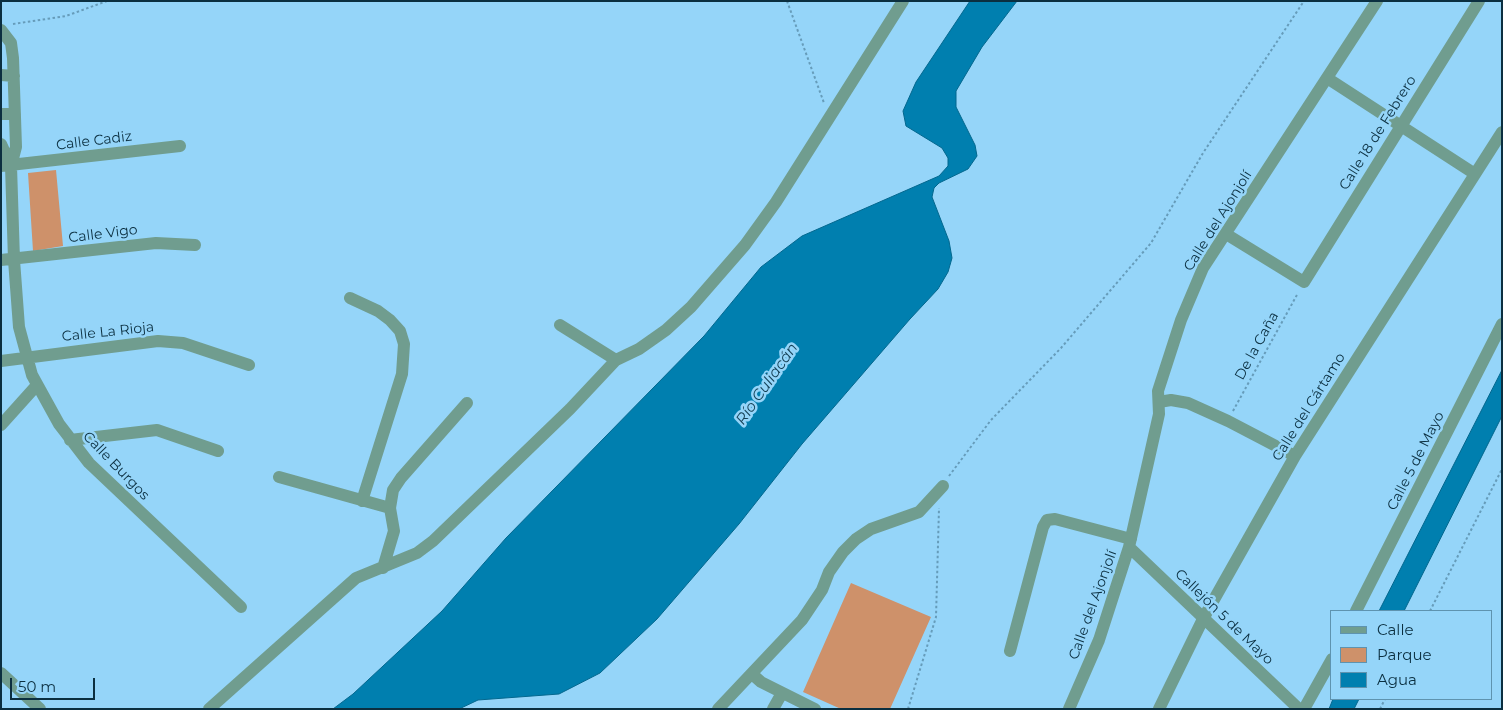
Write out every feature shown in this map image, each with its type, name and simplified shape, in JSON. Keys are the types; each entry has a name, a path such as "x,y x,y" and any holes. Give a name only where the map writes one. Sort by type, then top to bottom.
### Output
{"street":[{"path":"209,709 356,578 417,553 433,541 570,410 616,360 639,350 666,330 691,307 745,245 776,202 904,1"},
{"name":"Calle del Ajonjolí","path":"1069,709 1098,640 1130,543 1159,414 1158,391 1180,320 1203,268 1377,1"},
{"name":"Calle 18 de Febrero","path":"1304,282 1479,1"},
{"name":"Calle Burgos","path":"6,27 12,43 8,75 15,114 16,147 6,166"},
{"path":"1326,78 1475,174"},
{"path":"1,114 15,114"},
{"name":"Calle del Cártamo","path":"1159,709 1203,619 1295,456 1502,132"},
{"name":"Calle Burgos","path":"1,144 6,166 8,260 26,357 46,403 70,440 109,484 241,607"},
{"name":"Calle Cadiz","path":"6,166 180,146"},
{"path":"1226,234 1304,282"},
{"name":"Calle Vigo","path":"8,260 156,243 195,245"},
{"path":"350,298 378,311 390,320 400,331 404,344 402,374 362,500"},
{"name":"Calle 5 de Mayo","path":"1357,610 1502,324"},
{"path":"560,325 616,360"},
{"name":"Calle La Rioja","path":"1,361 158,341 183,343 249,366"},
{"path":"1,425 37,385"},
{"path":"1159,402 1171,400 1188,403 1228,420 1295,456"},
{"path":"383,568 394,531 390,508 393,490 401,478 467,403"},
{"path":"70,440 157,430 218,451"},
{"path":"279,477 390,508"},
{"path":"718,709 802,620 822,590 829,572 843,552 856,539 871,530 919,512 943,486"},
{"path":"1010,652 1043,527 1047,520 1055,519 1130,543"},
{"name":"Callejón 5 de Mayo","path":"1130,543 1203,619 1299,709"},
{"path":"1304,709 1330,663"},
{"path":"1,673 40,709"},
{"path":"752,674 761,682 815,709"},
{"path":"773,709 782,693"}],"path":[{"path":"6,27 66,16 107,1"},
{"path":"786,1 829,116"},
{"path":"908,709 936,617 939,513 943,486 957,463 992,420 1061,348 1151,244 1203,154 1304,1"},
{"name":"De la Caña","path":"1228,420 1304,282"},
{"path":"1431,610 1502,469"}],"green space":[{"path":"56,170 63,246 33,251 28,173"},
{"path":"851,583 931,617 890,709 841,709 803,692"}],"water":[{"name":"Río Culiacán","path":"970,1 1017,1 982,47 956,91 956,107 975,145 977,156 968,169 939,183 934,188 932,197 949,241 952,258 948,272 938,289 802,444 739,524 657,619 600,673 559,694 478,700 459,709 333,709 353,694 442,611 506,538 704,336 761,267 802,236 939,176 948,166 948,158 942,148 906,126 903,111 916,82"},
{"path":"1502,370 1502,416 1405,610 1380,610"},
{"path":"1333,700 1358,700 1354,709 1329,709"}]}
